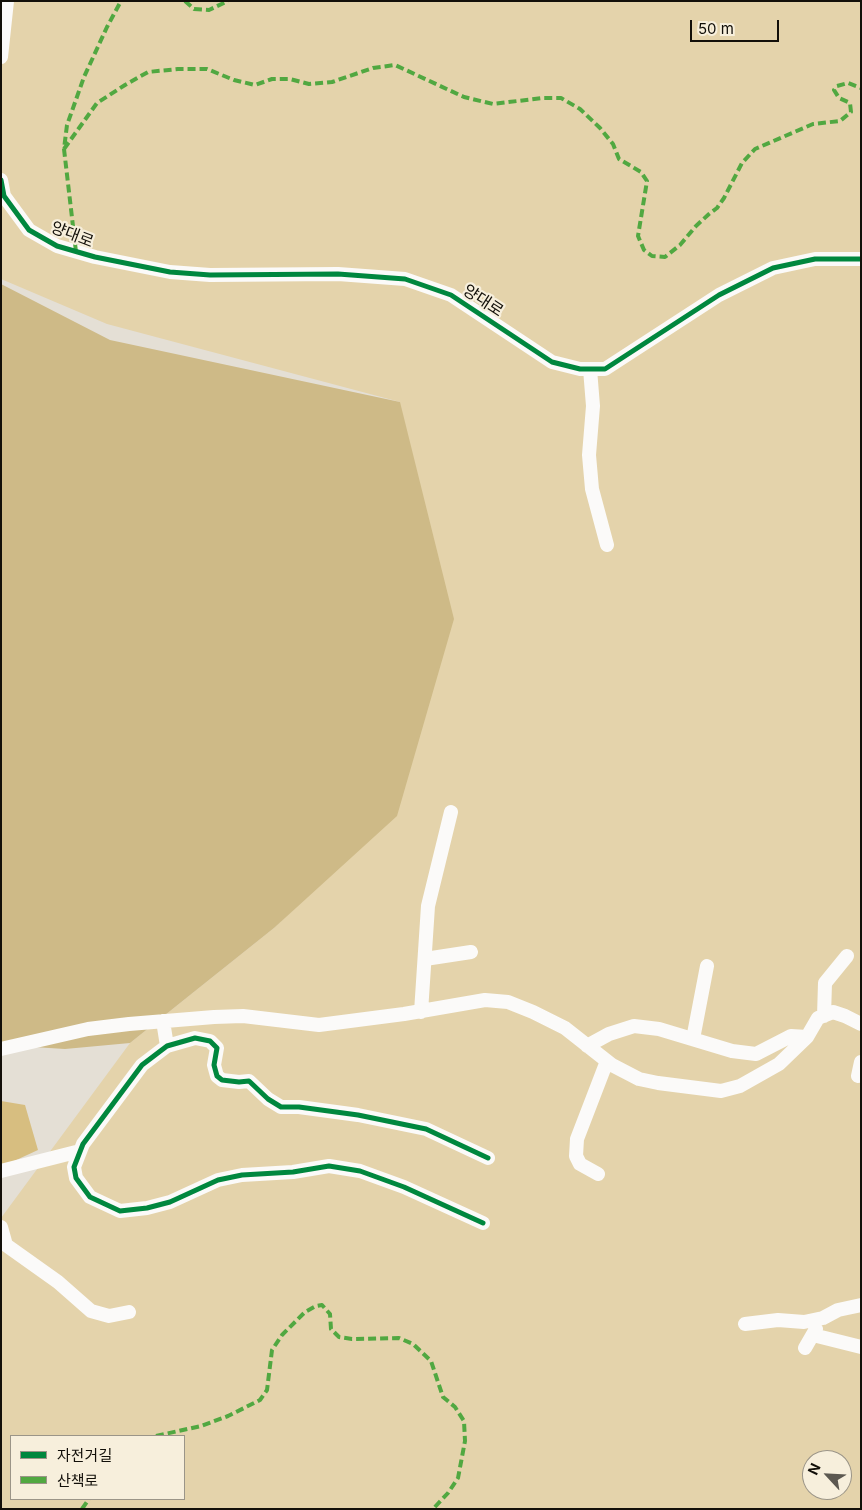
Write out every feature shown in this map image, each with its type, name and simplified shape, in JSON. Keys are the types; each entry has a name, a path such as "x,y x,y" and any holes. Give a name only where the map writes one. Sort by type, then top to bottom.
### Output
{"street":[{"path":"1,57 8,1"},
{"name":"양대로","path":"1,180 4,196 29,230 57,246 95,257 170,272 210,275 338,274 405,279 451,295 552,362 580,369 606,369 719,295 773,268 815,260 861,259"},
{"path":"590,369 593,406 589,454 592,489 607,545"},
{"path":"421,1012 428,906 451,812"},
{"path":"425,958 471,952"},
{"path":"824,1016 825,983 847,956"},
{"path":"693,1039 707,966"},
{"path":"1,1049 88,1029 163,1021 243,1016 320,1025 421,1012 485,1000 508,1002 564,1028 607,1061 639,1079 721,1091 740,1086 779,1064 807,1037 818,1018 833,1012 861,1024"},
{"path":"163,1021 167,1046"},
{"path":"587,1046 609,1034 634,1026 659,1029 732,1051 756,1054 791,1036 807,1037"},
{"path":"483,1223 395,1184 360,1171 329,1166 293,1172 242,1175 218,1180 170,1202 147,1208 120,1211 90,1197 76,1178 74,1167 83,1144 142,1065 167,1046 195,1038 210,1041 217,1048 214,1065 217,1076 222,1080 239,1082 249,1080 268,1099 281,1107 299,1107 358,1115 426,1128 488,1158"},
{"path":"598,1174 580,1164 576,1156 577,1139 607,1061"},
{"path":"858,1076 861,1062"},
{"path":"1,1171 80,1151"},
{"path":"1,1227 6,1245 58,1282 91,1311 109,1316 129,1312"},
{"path":"745,1324 778,1320 804,1322 823,1318 838,1310 861,1305"},
{"path":"805,1348 823,1318"},
{"path":"813,1335 861,1347"}],"shaded area":[{"path":"1,1 861,1 861,1509 1,1509 1,1218 130,1043 274,928 390,816 400,402 107,324 1,279"},
{"path":"1,284 110,340 400,402 454,619 397,816 274,928 130,1043 65,1049 1,1045"},
{"path":"1,1101 25,1105 38,1150 1,1167"}],"marked path":[{"path":"76,252 64,149 67,125 84,77 121,1"},
{"path":"185,1 194,9 209,10 228,1"},
{"path":"64,149 97,103 148,72 207,69 234,80 255,85 272,79 290,79 309,84 332,82 373,68 395,65 464,97 493,104 542,98 561,98 580,109 600,128 613,144 619,159 641,172 647,181 638,236 644,250 652,256 665,257 680,245 696,226 717,208 742,163 755,149 813,124 840,121 851,112 850,103 839,98 834,90 837,86 848,83 861,88"},
{"path":"160,1435 201,1426 228,1416 260,1400 267,1390 272,1350 282,1335 305,1312 322,1305 330,1314 331,1329 339,1337 352,1339 399,1338 413,1344 431,1361 443,1397 455,1407 464,1421 465,1441 458,1478 448,1493 433,1509"},
{"path":"82,1509 88,1500"}],"cycle path":[{"path":"1,180 4,196 29,230 57,246 95,257 170,272 210,275 338,274 405,279 451,295 552,362 580,369 605,369 719,295 773,268 815,259 861,259"},
{"path":"483,1223 404,1187 360,1171 329,1166 293,1172 242,1175 218,1180 170,1202 147,1208 120,1211 90,1197 76,1178 74,1167 83,1144 142,1065 167,1046 195,1038 210,1041 217,1048 214,1065 217,1076 222,1080 249,1081 268,1099 281,1107 299,1107 358,1115 426,1129 488,1158"}]}
